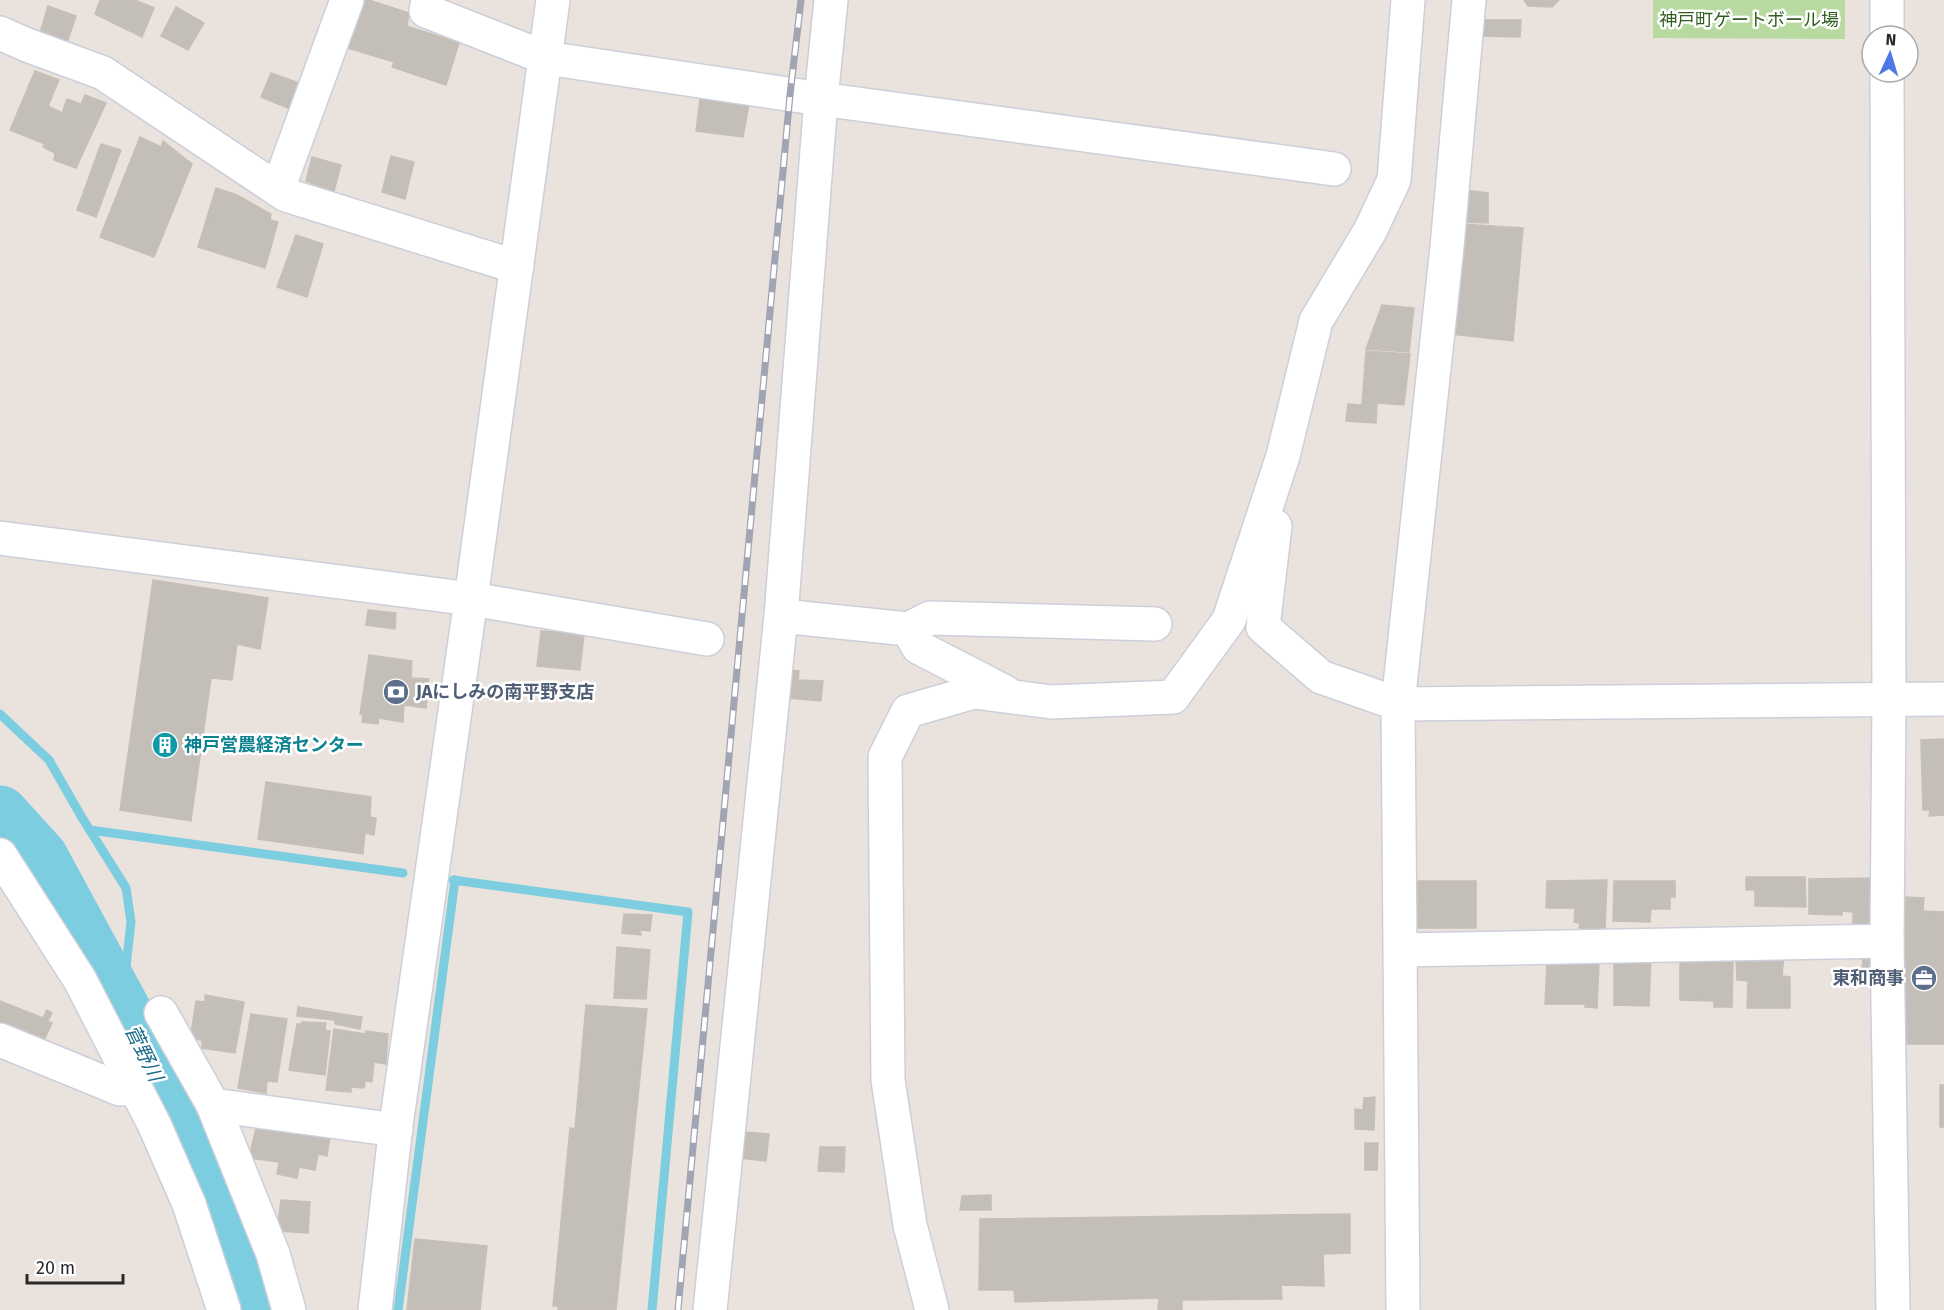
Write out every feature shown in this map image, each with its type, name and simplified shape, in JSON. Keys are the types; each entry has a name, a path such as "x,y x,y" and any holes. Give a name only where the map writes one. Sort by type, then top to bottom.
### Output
{"street":[{"path":"278,189 347,0"},
{"path":"375,1310 396,1130 553,0"},
{"path":"710,1310 781,616 821,99 831,0"},
{"path":"932,1310 910,1225 888,1080 885,757 908,711 974,692 1052,702 1173,697 1229,620 1283,456 1317,321 1370,231 1394,180 1408,0"},
{"path":"1403,1310 1398,704 1447,247 1469,0"},
{"path":"1887,0 1887,24"},
{"path":"419,4 546,58 821,99 1335,169"},
{"path":"0,33 103,73 286,195 517,267"},
{"path":"1887,84 1887,941 1893,1310"},
{"path":"1283,456 1263,627 1321,677 1398,704 1944,699"},
{"path":"0,538 471,599 707,639"},
{"path":"781,616 909,629 930,618 1155,624"},
{"path":"909,629 918,646 1011,696"},
{"path":"0,855 80,980 154,1124 189,1204 224,1310"},
{"path":"1401,950 1887,941"},
{"path":"161,1013 213,1105 273,1254 289,1310"},
{"path":"0,1040 120,1089 135,1088"},
{"path":"213,1105 396,1130"}],"green space":[{"name":"神戸町ゲートボール場","path":"1653,0 1845,0 1845,39 1653,38"}],"building":[{"path":"100,0 135,0 154,8 142,37 95,14"},
{"path":"353,0 369,0 409,13 407,26 459,43 446,85 392,67 394,62 338,45"},
{"path":"1524,0 1559,0 1552,7 1528,6"},
{"path":"48,6 76,16 66,46 39,36"},
{"path":"176,7 204,23 188,50 161,36"},
{"path":"1481,20 1521,20 1520,37 1481,36"},
{"path":"35,71 59,80 48,106 62,113 67,99 81,104 85,95 106,103 76,168 54,160 55,153 43,147 45,144 10,130"},
{"path":"271,73 310,87 300,113 261,97"},
{"path":"701,91 750,98 743,137 696,131"},
{"path":"140,137 161,147 163,141 192,164 154,257 100,237"},
{"path":"101,144 121,150 96,217 77,210"},
{"path":"391,156 414,162 405,199 382,192"},
{"path":"312,157 341,165 334,191 306,181"},
{"path":"216,188 237,195 271,214 270,220 278,222 265,268 198,247"},
{"path":"1465,190 1488,193 1488,223 1463,222"},
{"path":"1461,224 1523,228 1513,341 1451,334"},
{"path":"296,235 323,244 307,297 277,287"},
{"path":"1382,305 1414,308 1409,352 1366,349"},
{"path":"1366,351 1410,354 1404,405 1377,403 1376,423 1346,421 1348,404 1362,405"},
{"name":"神戸営農経済センター","path":"153,580 268,598 260,649 237,644 232,680 211,678 191,821 120,810"},
{"path":"368,610 396,613 395,629 366,625"},
{"path":"541,631 584,634 580,670 537,666"},
{"name":"JAにしみの南平野支店","path":"369,655 412,661 411,678 429,679 426,708 404,705 403,722 379,718 378,724 362,722 363,715 360,714"},
{"path":"788,670 799,671 798,680 823,681 821,701 787,698"},
{"path":"1944,739 1944,815 1929,816 1930,810 1923,810 1921,740"},
{"path":"266,782 371,797 370,817 376,818 374,835 365,833 363,854 258,839"},
{"path":"1746,877 1805,877 1806,907 1755,906 1755,890 1746,890"},
{"path":"1876,878 1875,930 1853,929 1853,912 1842,911 1842,915 1809,914 1809,879"},
{"path":"1607,880 1605,930 1579,928 1580,923 1574,922 1575,908 1546,908 1547,881"},
{"path":"1414,881 1476,881 1476,928 1416,928"},
{"path":"1614,881 1675,881 1675,897 1670,897 1670,909 1651,909 1650,922 1613,921"},
{"name":"東和商事","path":"1905,897 1924,898 1923,911 1944,912 1944,1044 1905,1044"},
{"path":"624,914 652,915 650,931 640,930 641,935 622,933"},
{"path":"617,947 650,950 646,999 614,998"},
{"path":"1863,954 1875,955 1875,974 1862,974"},
{"path":"1729,955 1728,961 1733,961 1732,1007 1714,1007 1714,1001 1680,1000 1680,956"},
{"path":"1784,955 1782,976 1790,977 1790,1008 1747,1008 1748,981 1737,980 1736,956"},
{"path":"1651,957 1649,1006 1614,1005 1614,958"},
{"path":"1599,962 1597,1008 1585,1007 1585,1004 1545,1004 1547,963"},
{"path":"205,995 244,1002 235,1053 202,1048 202,1040 195,1039 195,1034 191,1034 196,1001 205,1002"},
{"path":"0,1001 43,1018 47,1010 52,1013 48,1021 52,1023 40,1049 0,1031"},
{"path":"586,1005 647,1009 616,1310 558,1310 558,1306 553,1306 570,1128 575,1129"},
{"path":"298,1007 362,1017 360,1029 335,1024 335,1020 297,1016"},
{"path":"251,1014 287,1019 277,1082 267,1081 266,1093 238,1088"},
{"path":"302,1022 326,1023 325,1030 330,1031 325,1075 289,1070 297,1024 302,1024"},
{"path":"334,1029 365,1034 366,1031 388,1034 386,1064 374,1062 372,1082 365,1081 364,1088 351,1087 351,1092 326,1090"},
{"path":"1940,1085 1944,1085 1944,1127 1940,1127"},
{"path":"1375,1097 1374,1130 1355,1129 1355,1109 1363,1110 1364,1098"},
{"path":"257,1124 330,1136 327,1156 318,1154 315,1170 299,1167 297,1178 277,1174 279,1162 249,1158"},
{"path":"743,1132 769,1134 766,1161 740,1158"},
{"path":"1365,1143 1378,1143 1377,1170 1365,1170"},
{"path":"820,1147 845,1147 844,1172 818,1171"},
{"path":"991,1195 991,1210 960,1210 962,1196"},
{"path":"281,1200 310,1202 308,1233 277,1231"},
{"path":"1350,1214 1350,1253 1323,1254 1324,1286 1281,1285 1282,1299 1182,1300 1182,1310 1158,1310 1159,1298 1015,1302 1014,1290 979,1290 980,1219"},
{"path":"415,1239 487,1246 480,1310 407,1310"}],"waterway":[{"path":"0,714 49,760 126,888 131,922 125,975 114,995"},
{"name":"菅野川","path":"0,814 40,858 139,1041 247,1275 255,1310"},
{"path":"90,830 403,873"},
{"path":"453,880 688,912 652,1310"},
{"path":"398,1310 455,880"}],"railway":[{"path":"678,1310 790,95 801,0"}],"place":[{"name":"JAにしみの南平野支店","path":"396,692"},
{"name":"神戸営農経済センター","path":"165,745"},
{"name":"東和商事","path":"1924,978"}]}
